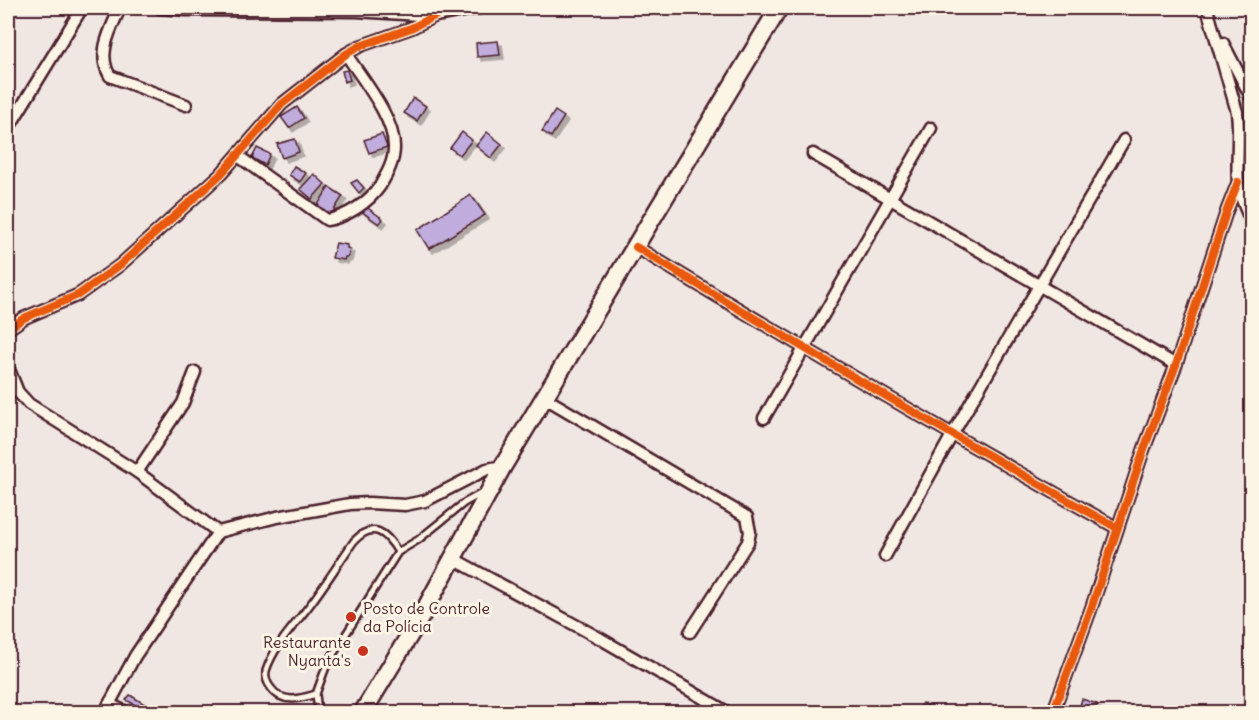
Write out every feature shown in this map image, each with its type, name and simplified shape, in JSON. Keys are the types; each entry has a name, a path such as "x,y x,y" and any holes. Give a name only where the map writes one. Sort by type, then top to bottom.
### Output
{"main road":[{"path":"363,712 423,613 502,466 779,8"}],"street":[{"path":"8,129 82,8"},
{"path":"120,8 105,45 106,69 111,76 186,105"},
{"path":"160,8 356,11 435,16 479,8"},
{"path":"1208,11 1251,99"},
{"path":"1208,11 1237,112 1238,182 1244,207 1251,223"},
{"path":"8,329 24,318 78,295 102,280 238,156 282,104 346,54 360,46 411,28 435,16"},
{"path":"238,156 327,220 335,219 364,203 375,194 389,171 394,153 393,135 384,113 346,54"},
{"path":"765,418 932,128"},
{"path":"885,556 952,435 1124,140"},
{"path":"813,154 1176,365"},
{"path":"1053,712 1091,609 1238,182"},
{"path":"636,247 804,349 1117,528"},
{"path":"8,367 18,392 29,404 137,472 218,532"},
{"path":"137,472 183,403 195,372"},
{"path":"545,398 747,517 750,532 748,542 690,632"},
{"path":"126,712 107,708 135,656 218,532 278,517 350,504 405,505 425,501 487,469 502,466"},
{"path":"452,558 601,639 726,712"}],"lane":[{"path":"318,712 316,694 327,664 398,552 418,540 464,503 491,488"},
{"path":"316,694 286,699 275,694 267,683 265,672 279,647 361,533 371,530 383,532 398,552"}],"building":[{"path":"498,41 500,55 477,57 476,43"},
{"path":"347,70 350,80 345,82 342,71"},
{"path":"413,98 426,106 417,121 404,113"},
{"path":"297,107 304,118 289,128 281,117"},
{"path":"555,111 564,117 551,137 542,131"},
{"path":"462,132 472,140 460,155 450,148"},
{"path":"487,132 502,144 491,158 476,146"},
{"path":"382,134 387,147 369,153 364,140"},
{"path":"295,139 299,152 282,158 277,144"},
{"path":"257,148 270,154 265,165 252,158"},
{"path":"294,166 306,173 300,182 289,175"},
{"path":"314,174 325,184 312,199 300,189"},
{"path":"357,180 364,188 359,193 351,183"},
{"path":"329,187 343,196 331,215 317,206"},
{"path":"471,195 485,215 429,249 417,230"},
{"path":"365,206 383,219 379,224 361,211"},
{"path":"336,243 347,245 350,249 348,257 344,260 332,258"},
{"path":"130,695 151,708 149,712 126,700"},
{"path":"1082,699 1097,704 1094,712 1078,712"},
{"path":"922,703 940,712 917,712"}],"cycle path":[{"path":"8,329 24,318 78,295 120,265 221,174 282,104 346,54 360,46 411,28 435,16"},
{"path":"1053,712 1091,609 1144,449 1176,365 1238,182"},
{"path":"636,247 875,390 1117,528"}],"place":[{"name":"Posto de Controle da Polícia","path":"351,617"},
{"name":"Restaurante Nyanta's","path":"363,651"}]}
